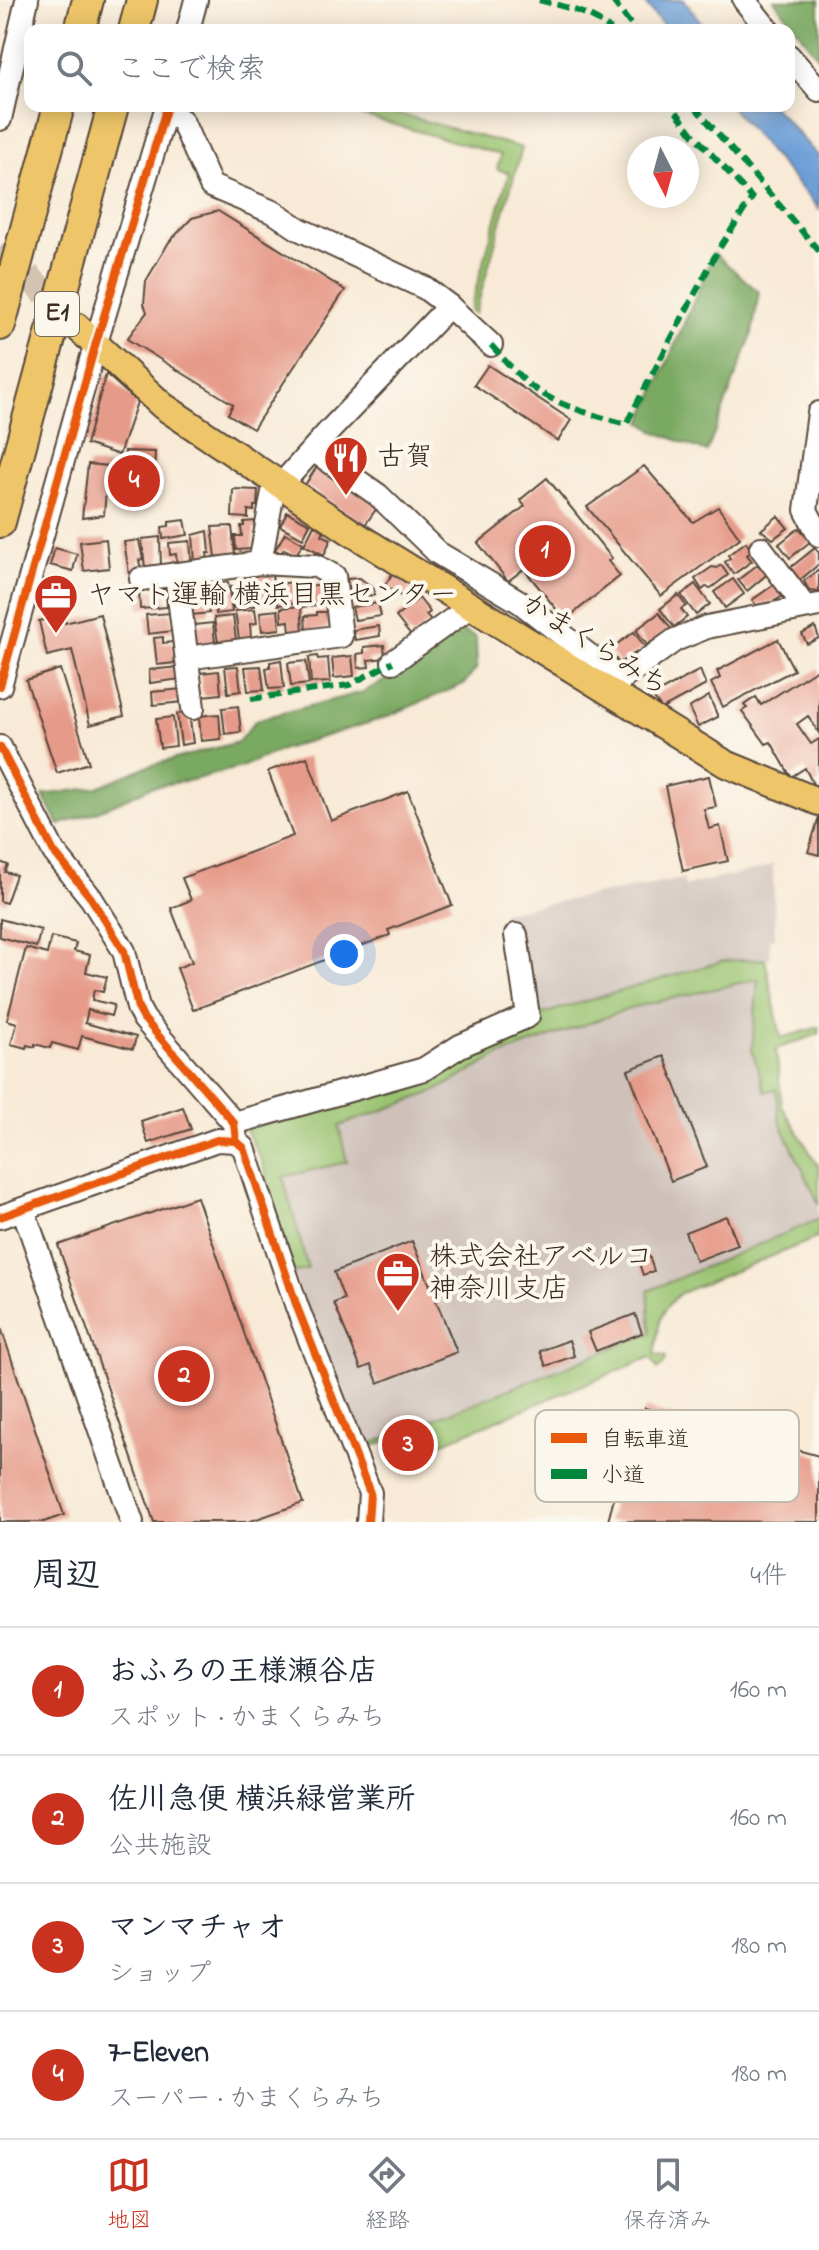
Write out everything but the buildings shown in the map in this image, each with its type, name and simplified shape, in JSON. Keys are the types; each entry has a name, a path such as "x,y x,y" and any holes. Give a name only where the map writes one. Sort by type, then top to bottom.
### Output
{"highway":[{"path":"82,24 88,0"},
{"path":"136,24 142,0"},
{"name":"E1","path":"0,325 57,112"},
{"name":"E1","path":"0,522 111,112"}],"main road":[{"name":"かまくらみち","path":"76,326 163,406 470,607 613,686 726,764 819,802"}],"street":[{"path":"0,119 27,0"},
{"path":"190,24 196,0"},
{"path":"744,0 763,24"},
{"path":"795,63 819,90"},
{"path":"0,686 95,346 165,112"},
{"path":"171,112 182,121 211,186 275,213 299,229 425,288 491,345"},
{"path":"260,563 278,483 449,306"},
{"path":"819,413 806,510 819,535"},
{"path":"313,450 378,495 446,559 520,602 613,686 675,640 707,627 812,606"},
{"path":"761,548 812,606"},
{"path":"141,579 260,563 316,566 334,576 341,636 187,658"},
{"path":"176,574 193,708"},
{"path":"393,662 470,607"},
{"path":"0,747 54,852 91,898 124,951 138,1008 144,1019 235,1132 250,1159 297,1307 370,1493 372,1521"},
{"path":"0,1217 235,1132 424,1069 460,1046 528,1016 516,935"},
{"path":"23,1209 132,1522"}],"shaded area":[{"path":"773,864 775,938 769,939 770,958 723,961 535,1016 508,951 502,912 683,879 685,886"},
{"path":"758,978 752,1050 765,1091 776,1089 780,1122 819,1204 819,1219 648,1291 651,1333 365,1446 293,1273 308,1269 283,1177 347,1162 338,1126 434,1092 500,1055 634,1007"}],"green space":[{"path":"774,0 819,0 819,58 795,24"},
{"path":"350,112 393,112 522,148 475,314 470,310 509,173 497,169 501,155"},
{"path":"714,253 759,292 752,334 707,452 654,431 642,422"},
{"path":"457,629 476,637 477,668 464,684 381,719 283,749 241,767 151,787 59,825 43,795 98,787 145,767 238,742 256,720 363,692 390,678"},
{"path":"765,959 781,1038 819,1027 819,1034 776,1049 782,1106 819,1167 819,1204 780,1122 776,1089 765,1092 752,1050 758,979 634,1007 500,1055 434,1092 339,1126 347,1162 283,1177 308,1269 293,1273 262,1162 245,1128 486,1044 536,1024 535,1016 723,961"},
{"path":"819,1219 819,1237 681,1293 673,1300 663,1313 659,1327 655,1354 666,1357 658,1369 651,1357 434,1446 426,1426 366,1449 365,1446 651,1333 648,1291"}],"water":[{"path":"642,0 684,0 702,24 662,24"},
{"path":"735,112 778,112 819,157 819,209"}],"tunnel":[{"path":"0,247 70,319"}],"marked path":[{"path":"539,0 586,14 603,24"},
{"path":"612,0 630,24"},
{"path":"491,345 536,390 574,408 626,424 717,252 752,198 676,112"},
{"path":"699,112 819,251"},
{"path":"251,699 349,685 393,662"}],"cycle path":[{"path":"0,686 95,346 165,112"},
{"path":"0,747 54,852 91,898 124,951 138,1008 144,1019 234,1123 236,1141"},
{"path":"0,1217 217,1140 236,1141 244,1148 297,1307 370,1493 368,1522"}],"place":[{"name":"7-Eleven","path":"134,481"},
{"name":"古賀","path":"346,497"},
{"name":"おふろの王様瀬谷店","path":"545,551"},
{"name":"ヤマト運輸 横浜目黒センター","path":"56,635"},
{"name":"株式会社アベルコ 神奈川支店","path":"398,1313"},
{"name":"佐川急便 横浜緑営業所","path":"184,1376"},
{"name":"マンマチャオ","path":"408,1445"}]}
